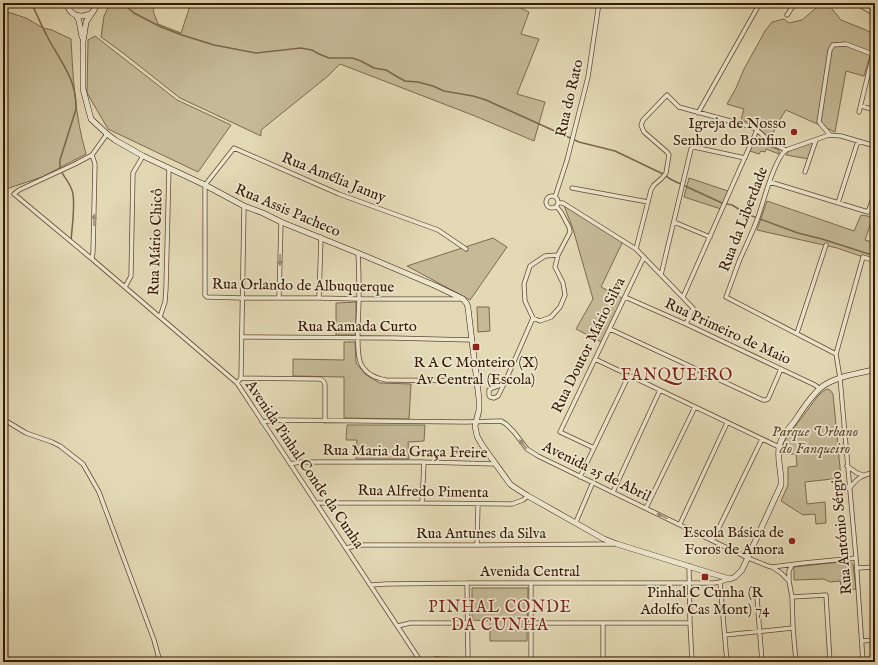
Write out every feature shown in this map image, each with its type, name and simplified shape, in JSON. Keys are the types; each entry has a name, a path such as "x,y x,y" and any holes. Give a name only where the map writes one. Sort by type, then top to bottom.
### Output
{"street":[{"path":"3,5 20,3"},
{"path":"67,3 71,12 76,15 87,16 92,13"},
{"path":"83,42 86,22 97,3"},
{"name":"Rua do Rato","path":"556,197 588,77 599,3"},
{"path":"698,112 760,3"},
{"path":"787,15 795,3"},
{"path":"856,3 875,14"},
{"path":"76,15 80,21 83,42"},
{"name":"Rua Assis Pacheco","path":"83,42 83,90 91,119 115,140 143,156 205,185 244,206 436,286 463,299"},
{"path":"830,135 820,122 830,50 833,45 846,44 874,55 859,112"},
{"path":"636,249 650,190 666,173 669,155 644,132 642,125 643,120 666,95 679,107 752,127 771,143 785,150 830,135 840,136 875,146"},
{"path":"861,106 875,110"},
{"path":"683,297 757,130"},
{"path":"92,259 94,252 96,164 92,155 107,134"},
{"path":"805,172 816,140"},
{"path":"838,203 858,141"},
{"path":"661,275 691,149 694,147 745,158"},
{"name":"Rua Amélia Janny","path":"205,185 234,148 339,194 438,230 466,249"},
{"name":"Rua da Liberdade","path":"785,150 779,159 757,221 726,296 797,333"},
{"name":"Avenida Pinhal Conde da Cunha","path":"92,155 19,190 14,194 237,383 421,662"},
{"path":"125,287 131,276 133,173 143,156"},
{"name":"Rua Mário Chicô","path":"160,317 165,302 166,288 169,168"},
{"path":"770,182 868,212 875,193"},
{"name":"Rua Orlando de Albuquerque","path":"205,185 205,295 207,297 463,299"},
{"path":"572,188 648,202"},
{"path":"558,254 545,256 530,266 524,284 525,301 533,318 540,321 551,317 560,307 564,295 563,283 555,268 558,254 570,232 570,227 557,204 557,198 554,196 549,196 546,198 548,207 552,208 557,204 563,203 636,249 693,308 686,324"},
{"path":"237,383 241,378 244,206"},
{"path":"279,298 280,222"},
{"path":"674,222 710,237"},
{"path":"319,298 321,238"},
{"path":"826,245 797,333 836,354 863,257 875,261"},
{"path":"358,253 358,353 361,364 366,372 376,378 386,380 477,381"},
{"name":"Rua Doutor Mário Silva","path":"594,448 560,432 644,257"},
{"name":"Rua Primeiro de Maio","path":"625,296 815,385 820,389"},
{"path":"463,299 468,308 477,381 479,410 475,426 477,436 510,484 528,496 604,539 730,579 735,577 742,570 781,485 779,447 791,426 811,399 823,386 840,378 873,370"},
{"path":"505,382 489,390 490,397 494,398 498,396 505,382 533,318"},
{"path":"610,329 763,400 766,400 769,396 781,369"},
{"name":"Rua Ramada Curto","path":"242,337 472,340"},
{"name":"Rua António Sérgio","path":"836,354 840,378 856,558 863,661"},
{"path":"595,360 779,447"},
{"path":"875,363 873,370 875,381"},
{"path":"580,477 629,375"},
{"path":"241,378 323,380 325,382 325,421"},
{"path":"613,492 660,390"},
{"path":"646,508 695,407"},
{"path":"3,419 26,433 60,446 83,464 99,492 151,633 160,662"},
{"name":"Avenida 25 de Abril","path":"262,422 276,420 501,421 514,432 527,449 538,456 748,558 772,567 781,573 788,581"},
{"path":"680,524 727,423"},
{"path":"713,540 762,439"},
{"name":"Rua Maria da Graça Freire","path":"290,464 300,462 424,462 496,464"},
{"path":"422,503 424,462"},
{"path":"847,466 856,473 864,475"},
{"path":"849,489 854,482 864,475 875,472"},
{"path":"576,522 593,482"},
{"name":"Rua Alfredo Pimenta","path":"316,503 512,504 523,500 528,496"},
{"path":"477,545 478,504"},
{"path":"874,506 875,510"},
{"name":"Rua Antunes da Silva","path":"346,548 359,545 616,544"},
{"path":"772,567 856,558"},
{"path":"792,564 789,570 788,581 792,598 796,662"},
{"path":"425,662 434,659 553,661 603,659 692,661 689,566"},
{"path":"856,568 875,567"},
{"name":"Avenida Central","path":"370,585 467,583 689,583 720,582 730,579"},
{"path":"720,582 727,662"},
{"path":"467,583 468,660"},
{"path":"531,584 531,660"},
{"path":"792,598 826,595 830,662"},
{"path":"757,597 762,662"},
{"path":"398,626 410,623 467,623"},
{"path":"532,623 690,623"},
{"path":"603,623 603,659"},
{"path":"725,635 793,628"},
{"path":"862,641 875,640"},
{"path":"837,662 863,661"}],"green space":[{"path":"110,3 156,3 153,11 158,24 181,33 191,3 511,3 529,12 521,34 539,39 517,94 545,102 534,141 475,116 340,64 328,76 261,130 261,136 180,98 101,37 104,16"},
{"path":"822,3 828,4 841,20 875,35 875,48 870,56 864,76 846,71 835,132 786,110 770,139 754,124 741,120 744,109 727,104 744,69 765,31 772,22 784,19 789,23 802,20"},
{"path":"3,12 26,18 43,28 52,30 71,39 77,111 86,154 42,177 3,190"},
{"path":"95,36 177,100 231,125 198,172 108,129 87,93 88,40"},
{"path":"761,140 767,145 779,150 779,154 766,149 765,152 761,151 759,154 750,151 755,143"},
{"path":"816,140 809,159 786,155 789,151"},
{"path":"689,178 728,191 721,209 684,197"},
{"path":"767,201 854,231 861,215 873,217 865,240 875,243 875,261 837,248 757,230"},
{"path":"563,203 623,241 601,287 624,299 603,343 576,329 593,299 573,229"},
{"path":"493,238 507,247 470,300 407,266"},
{"path":"356,302 356,335 336,335 336,303"},
{"path":"477,307 489,307 490,331 478,332"},
{"path":"344,342 355,342 356,363 366,375 380,383 411,384 409,419 344,418 344,377 293,376 293,359 344,360"},
{"name":"Parque Urbano do Fanqueiro","path":"827,389 833,394 841,478 805,482 807,504 825,502 826,523 816,524 815,514 803,515 781,501 788,485 788,467 797,466 796,454 782,454 782,446 787,437 818,396"},
{"path":"347,425 425,425 424,441 408,442 409,459 356,459 357,440 346,440"},
{"path":"849,561 853,564 856,589 842,591 840,581 830,582 824,579 794,580 794,567"},
{"path":"472,588 528,588 527,641 490,641 490,621 472,620"}],"waterway":[{"path":"122,3 134,13 161,27 214,45 256,53 301,48 312,50 329,58 352,58 374,68 386,70 405,81 418,82 444,91 486,100 579,142 615,151 661,173 672,180 722,203 732,205 752,216 798,233 875,256"},
{"path":"32,4 46,34 71,80 76,99 76,109 60,160 62,174 69,184 74,200 71,241"}],"place":[{"name":"Igreja de Nosso Senhor do Bonfim","path":"794,132"},
{"name":"R A C Monteiro (X) Av Central (Escola)","path":"476,347"},
{"name":"Escola Básica de Foros de Amora","path":"792,541"},
{"name":"Pinhal C Cunha (R Adolfo Cas Mont) 74","path":"705,577"}],"district":[{"name":"FANQUEIRO","path":"677,374"},
{"name":"PINHAL CONDE DA CUNHA","path":"500,615"}]}
